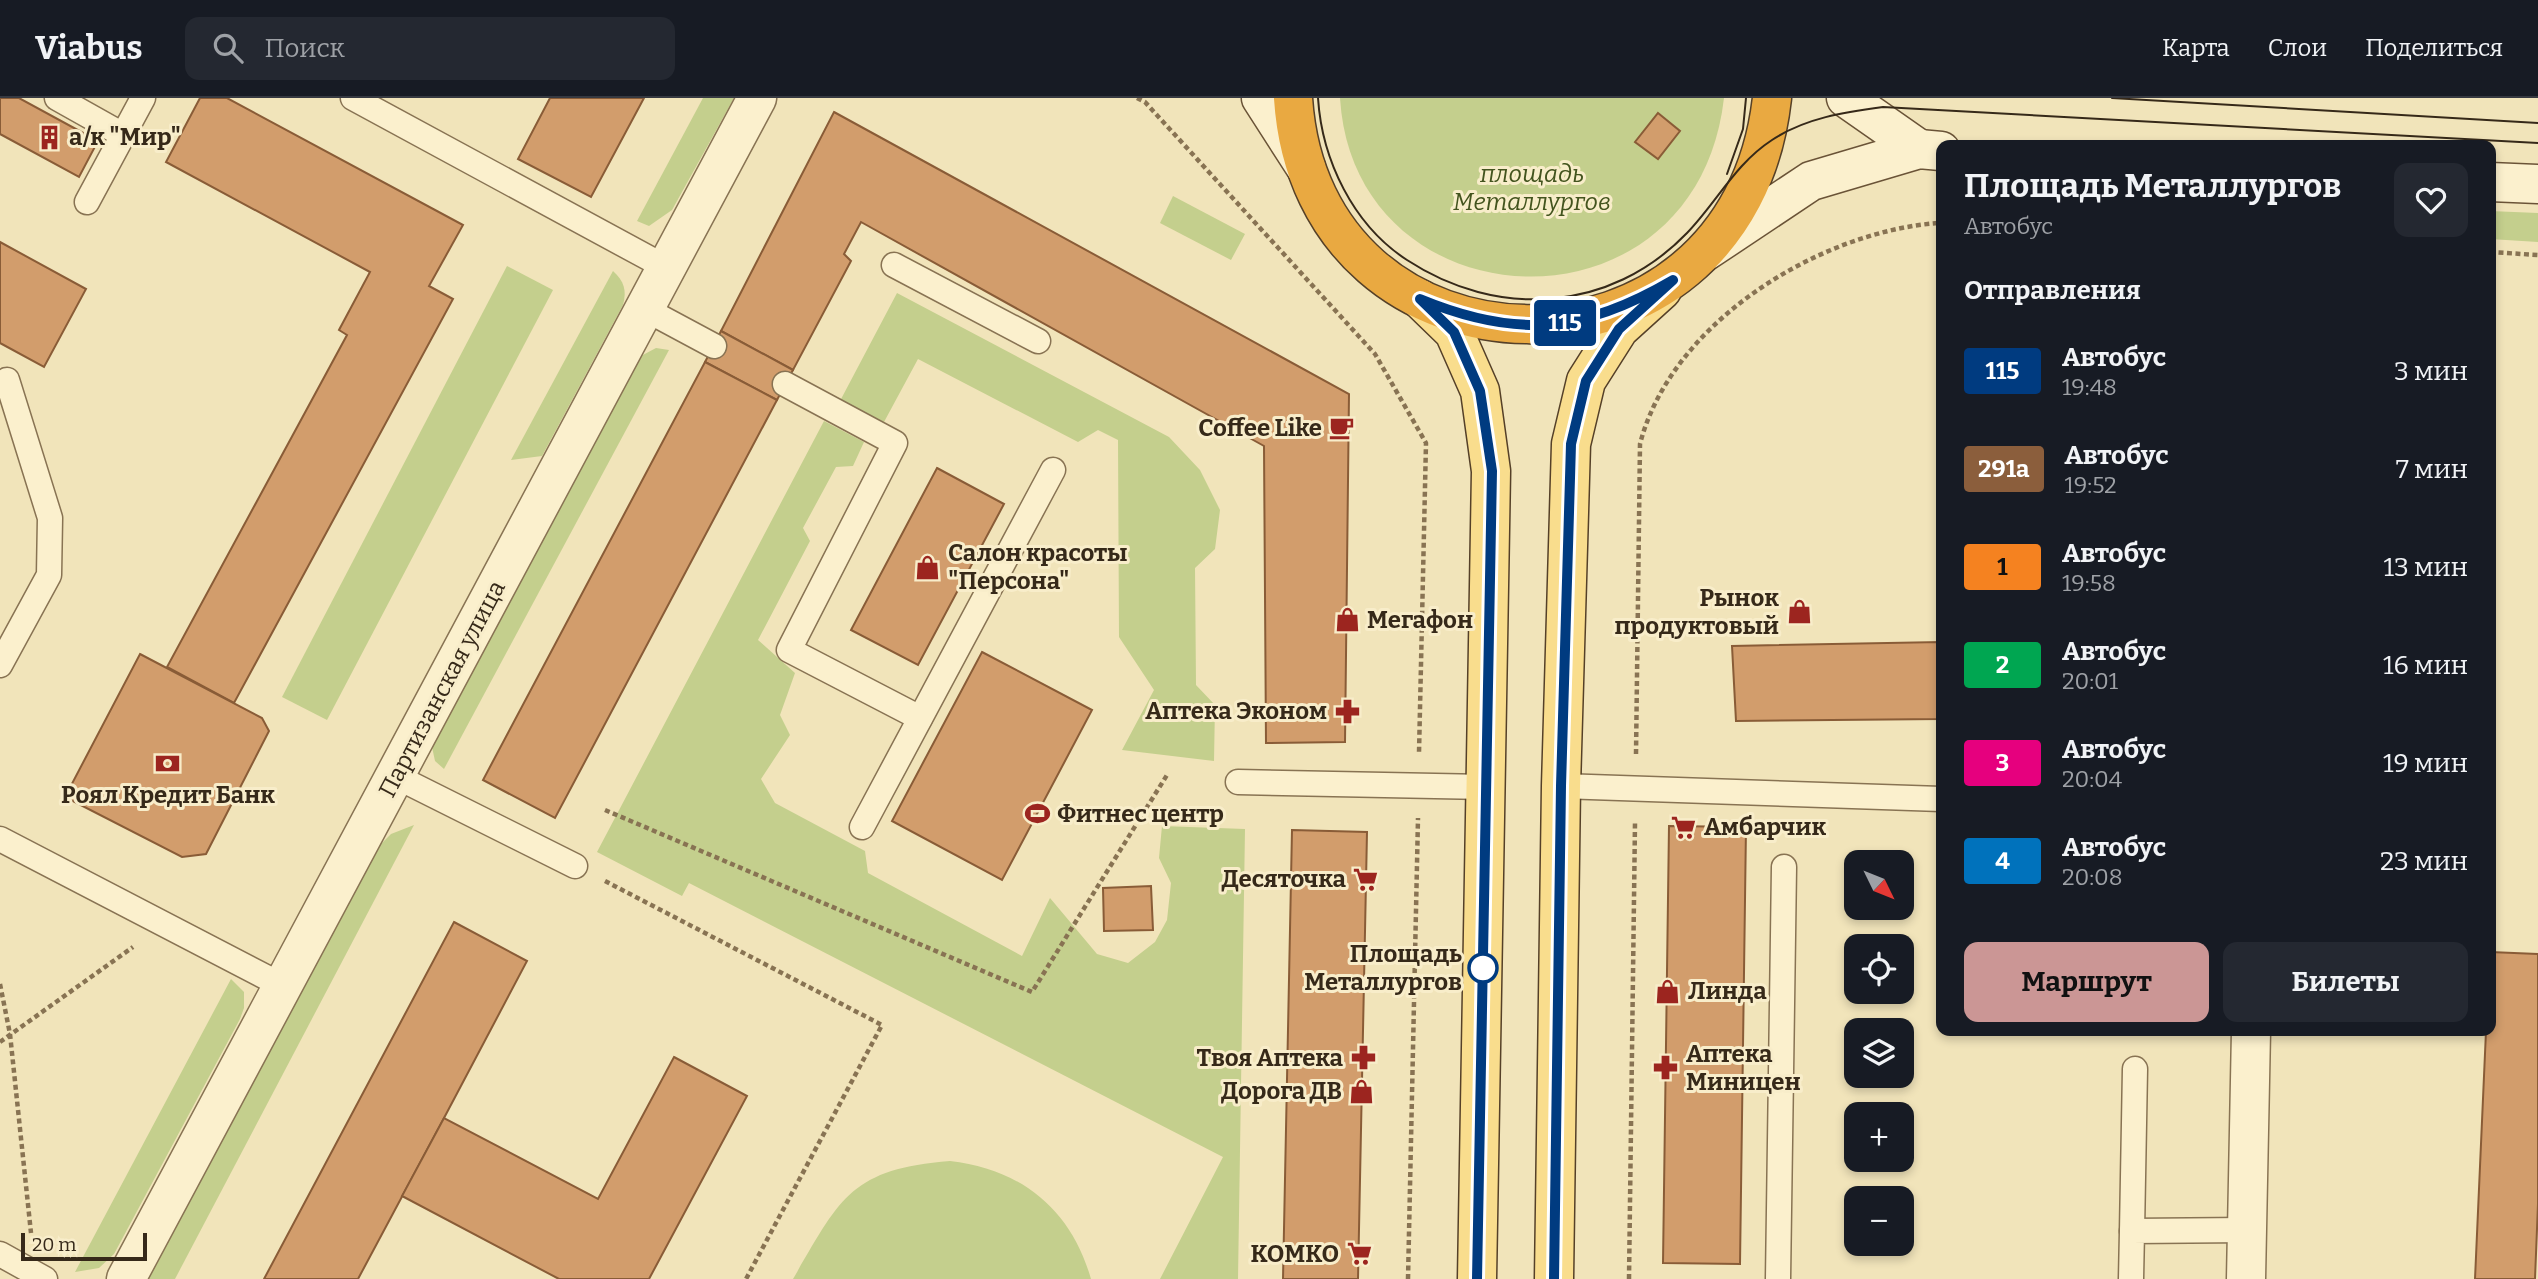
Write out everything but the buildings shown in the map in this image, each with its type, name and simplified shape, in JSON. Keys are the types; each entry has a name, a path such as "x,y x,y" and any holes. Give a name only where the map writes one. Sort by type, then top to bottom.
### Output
{"highway":[{"path":"1293,98 1294,125 1306,168 1324,208 1350,244 1382,274 1420,299 1461,316 1504,325 1549,326 1593,318 1634,303 1673,280 1706,251 1734,216 1754,176 1768,134 1772,98"}],"main road":[{"path":"1554,1279 1561,786 1571,444 1586,381 1619,329 1673,280"},
{"path":"1420,299 1454,332 1480,391 1492,471 1477,1279"}],"street":[{"name":"Партизанская улица","path":"126,1279 757,98"},
{"path":"1261,98 1306,168"},
{"path":"1846,98 1930,150"},
{"path":"1706,251 1811,181 1930,150"},
{"path":"2496,182 2538,184"},
{"path":"2246,1279 2251,1036"}],"lane":[{"path":"57,98 123,135"},
{"path":"87,202 143,98"},
{"path":"353,98 667,268"},
{"path":"894,265 1038,341"},
{"path":"645,309 714,346"},
{"path":"0,665 49,575 50,518 7,380"},
{"path":"785,384 895,443 789,650 920,719"},
{"path":"862,827 1053,470"},
{"path":"395,776 575,866"},
{"path":"1238,782 1486,787"},
{"path":"1561,786 1936,799"},
{"path":"0,839 283,986"},
{"path":"1778,1279 1784,867"},
{"path":"2131,1279 2134,1069"},
{"path":"2132,1231 2247,1230"},
{"path":"0,1255 40,1277"}],"path":[{"path":"1137,98 1145,102 1375,354 1426,443 1408,1279"},
{"path":"1629,1279 1640,444 1647,416 1690,350 1731,307 1823,252 1910,225 1936,223"},
{"path":"2496,252 2538,255"},
{"path":"605,810 1032,992 1167,775"},
{"path":"575,866 883,1025 746,1279"},
{"path":"0,1042 164,925"},
{"path":"0,984 10,1034 40,1277"}],"green space":[{"path":"703,98 734,98 672,210 649,226 637,221"},
{"name":"площадь Металлургов","path":"1340,98 1724,98 1700,178 1654,234 1594,267 1527,276 1460,264 1402,230 1359,174"},
{"path":"1173,196 1245,234 1231,260 1160,223"},
{"path":"2496,211 2538,213 2538,242 2496,239"},
{"path":"507,266 553,290 327,720 282,697"},
{"path":"613,271 624,286 623,305 542,456 511,460"},
{"path":"897,293 1169,437 1200,470 1220,510 1215,549 1195,568 1196,685 1215,705 1214,761 1122,750 1154,690 1119,637 1118,440 1098,430 1078,442 918,359 884,422 840,401"},
{"path":"656,348 669,350 444,769 435,761 432,747 641,356"},
{"path":"824,421 864,442 853,466 836,467 803,528 810,541 758,640 795,673 780,715 790,735 761,779 775,803 865,851 868,873 1022,956 1050,898 1097,954 1128,963 1155,942 1167,920 1171,883 1159,858 1162,826 1245,829 1238,1279 1160,1279 1223,1157 689,883 682,896 597,852"},
{"path":"414,825 175,1279 148,1279 376,849 391,834"},
{"path":"231,979 244,992 244,1008 240,1019 114,1254 99,1268 75,1272"},
{"path":"950,1161 976,1165 999,1173 1021,1183 1040,1197 1071,1232 1091,1279 793,1279 823,1228 852,1193 869,1181 890,1172 916,1165"}],"tram line":[{"path":"1318,98 1326,145 1334,167 1356,210 1371,229 1407,260 1442,279 1478,292 1515,298 1552,299 1588,292 1623,279 1657,260 1687,233 1747,160 1772,140 1812,121 1869,109 1883,107 2483,140"},
{"path":"1727,174 1743,129 1746,98"},
{"path":"2112,98 2538,123"},
{"path":"2496,141 2538,143"}],"bus line":[{"name":"115","path":"1477,1279 1492,471 1480,391 1454,332 1420,299 1461,316 1504,325 1549,326 1593,318 1634,303 1673,280 1619,329 1586,381 1571,444 1561,786 1554,1279"}],"place":[{"name":"а/к \"Мир\"","path":"49,137"},
{"name":"Coffee Like","path":"1342,428"},
{"name":"Салон красоты \"Персона\"","path":"928,567"},
{"name":"Рынок продуктовый","path":"1799,612"},
{"name":"Мегафон","path":"1347,620"},
{"name":"Аптека Эконом","path":"1347,711"},
{"name":"Роял Кредит Банк","path":"168,764"},
{"name":"Фитнес центр","path":"1037,814"},
{"name":"Амбарчик","path":"1684,827"},
{"name":"Десяточка","path":"1366,879"},
{"name":"Площадь Металлургов","path":"1483,968"},
{"name":"Линда","path":"1668,991"},
{"name":"Твоя Аптека","path":"1363,1058"},
{"name":"Аптека Миницен","path":"1666,1068"},
{"name":"Дорога ДВ","path":"1362,1091"},
{"name":"КОМКО","path":"1359,1254"}]}
